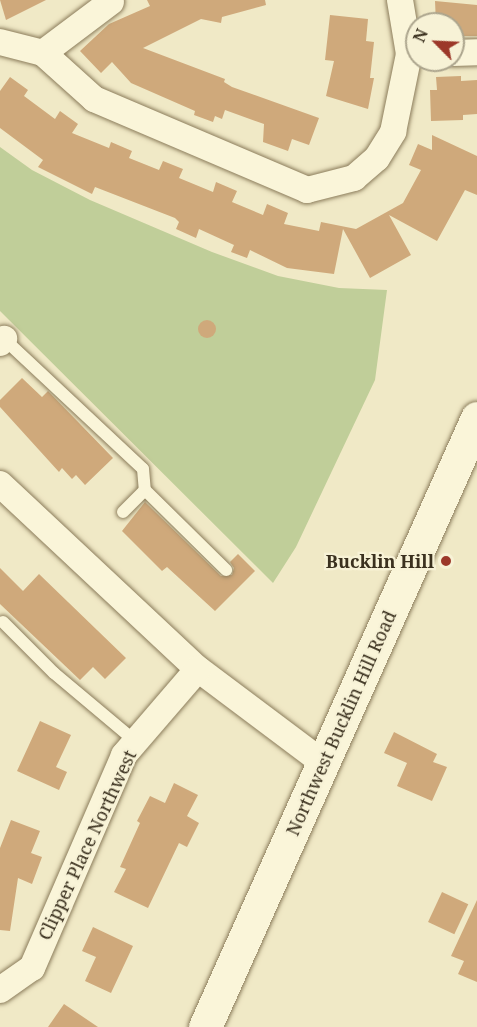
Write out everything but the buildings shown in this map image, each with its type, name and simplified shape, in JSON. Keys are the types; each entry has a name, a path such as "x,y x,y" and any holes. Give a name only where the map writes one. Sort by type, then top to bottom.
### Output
{"main road":[{"name":"Northwest Bucklin Hill Road","path":"205,1027 477,418"}],"street":[{"path":"400,0 405,21"},
{"path":"43,53 111,2"},
{"path":"0,42 43,53 94,99 308,190 354,178 376,158 393,132 408,72"},
{"path":"0,484 198,669 323,763"},
{"name":"Clipper Place Northwest","path":"0,990 32,968 124,755 198,669"}],"lane":[{"path":"1,339 143,469 145,490 226,570"},
{"path":"123,512 145,490"},
{"path":"3,622 54,673 135,741"}],"green space":[{"path":"0,147 32,170 90,200 212,252 278,276 339,288 387,290 375,380 296,547 273,583 0,311"}],"place":[{"name":"Bucklin Hill","path":"446,561"}]}
